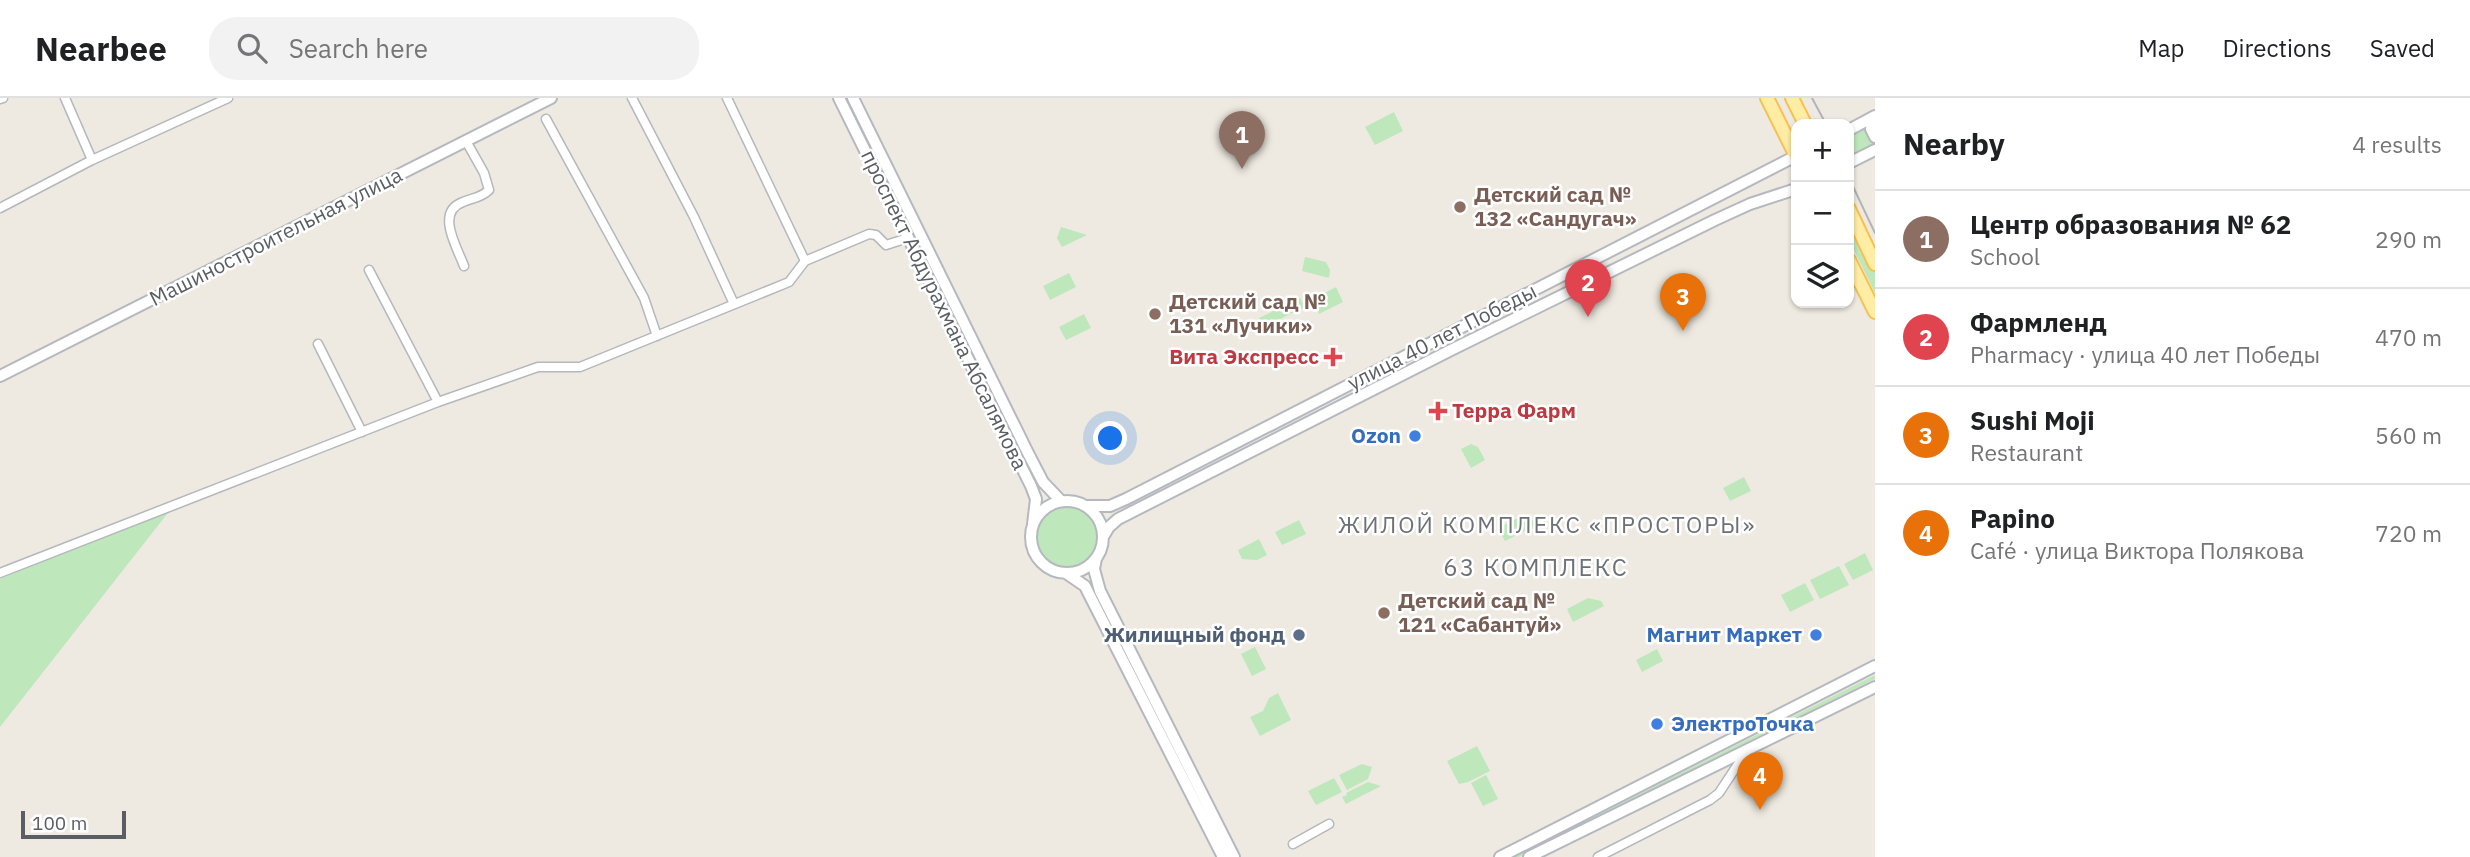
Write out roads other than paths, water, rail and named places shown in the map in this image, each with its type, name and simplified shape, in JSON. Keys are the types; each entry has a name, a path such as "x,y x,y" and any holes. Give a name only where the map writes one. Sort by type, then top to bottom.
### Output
{"main road":[{"path":"1767,98 1791,146"},
{"path":"1792,98 1802,119"},
{"path":"1854,223 1875,264"},
{"path":"1854,270 1875,312"}],"street":[{"path":"65,98 92,160"},
{"path":"0,208 92,160 228,98"},
{"name":"Машиностроительная улица","path":"0,376 551,98"},
{"path":"632,98 694,217 734,304"},
{"path":"727,98 805,261"},
{"name":"проспект Абдурахмана Абсалямова","path":"839,98 1031,486 1036,499 1033,524"},
{"name":"проспект Абдурахмана Абсалямова","path":"853,98 1028,453 1043,482 1061,501"},
{"path":"1854,128 1875,117"},
{"path":"1875,117 1871,129 1875,137"},
{"path":"547,119 644,298 657,335"},
{"path":"464,266 448,218 451,209 460,202 478,197 489,190 476,155 466,141"},
{"path":"1854,160 1875,150"},
{"name":"улица 40 лет Победы","path":"1086,506 1099,508 1126,499 1791,159"},
{"name":"улица 40 лет Победы","path":"1103,537 1118,519 1451,350 1735,210 1791,191"},
{"path":"0,573 438,402 538,367 580,367 789,282 805,261 869,234 876,235 886,246 908,238"},
{"path":"1629,240 1628,253 1638,259"},
{"path":"369,270 438,402"},
{"path":"318,344 362,432"},
{"path":"1223,857 1085,586 1066,573 1045,566 1032,548 1030,536 1033,524 1042,511 1061,501 1086,506 1099,520 1103,537 1094,569 1100,591 1234,857"},
{"path":"1066,573 1079,570 1097,558"},
{"path":"1500,857 1875,666"},
{"path":"1529,857 1875,687"},
{"path":"1598,857 1710,800 1719,793 1749,747"},
{"path":"1293,844 1329,824"}],"tram line":[{"path":"1812,98 1823,119"},
{"path":"1851,182 1875,233"}],"place":[{"name":"Центр образования № 62","path":"1242,169"},
{"name":"Детский сад № 132 «Сандугач»","path":"1460,207"},
{"name":"Детский сад № 131 «Лучики»","path":"1155,314"},
{"name":"Фармленд","path":"1588,317"},
{"name":"Sushi Moji","path":"1683,331"},
{"name":"Вита Экспресс","path":"1333,357"},
{"name":"Терра Фарм","path":"1438,411"},
{"name":"Ozon","path":"1415,436"},
{"name":"Детский сад № 121 «Сабантуй»","path":"1384,613"},
{"name":"Жилищный фонд","path":"1299,635"},
{"name":"Магнит Маркет","path":"1816,635"},
{"name":"ЭлектроТочка","path":"1657,724"},
{"name":"Papino","path":"1760,810"}],"district":[{"name":"ЖИЛОЙ КОМПЛЕКС «ПРОСТОРЫ»","path":"1547,525"},
{"name":"63 КОМПЛЕКС","path":"1536,568"}]}
